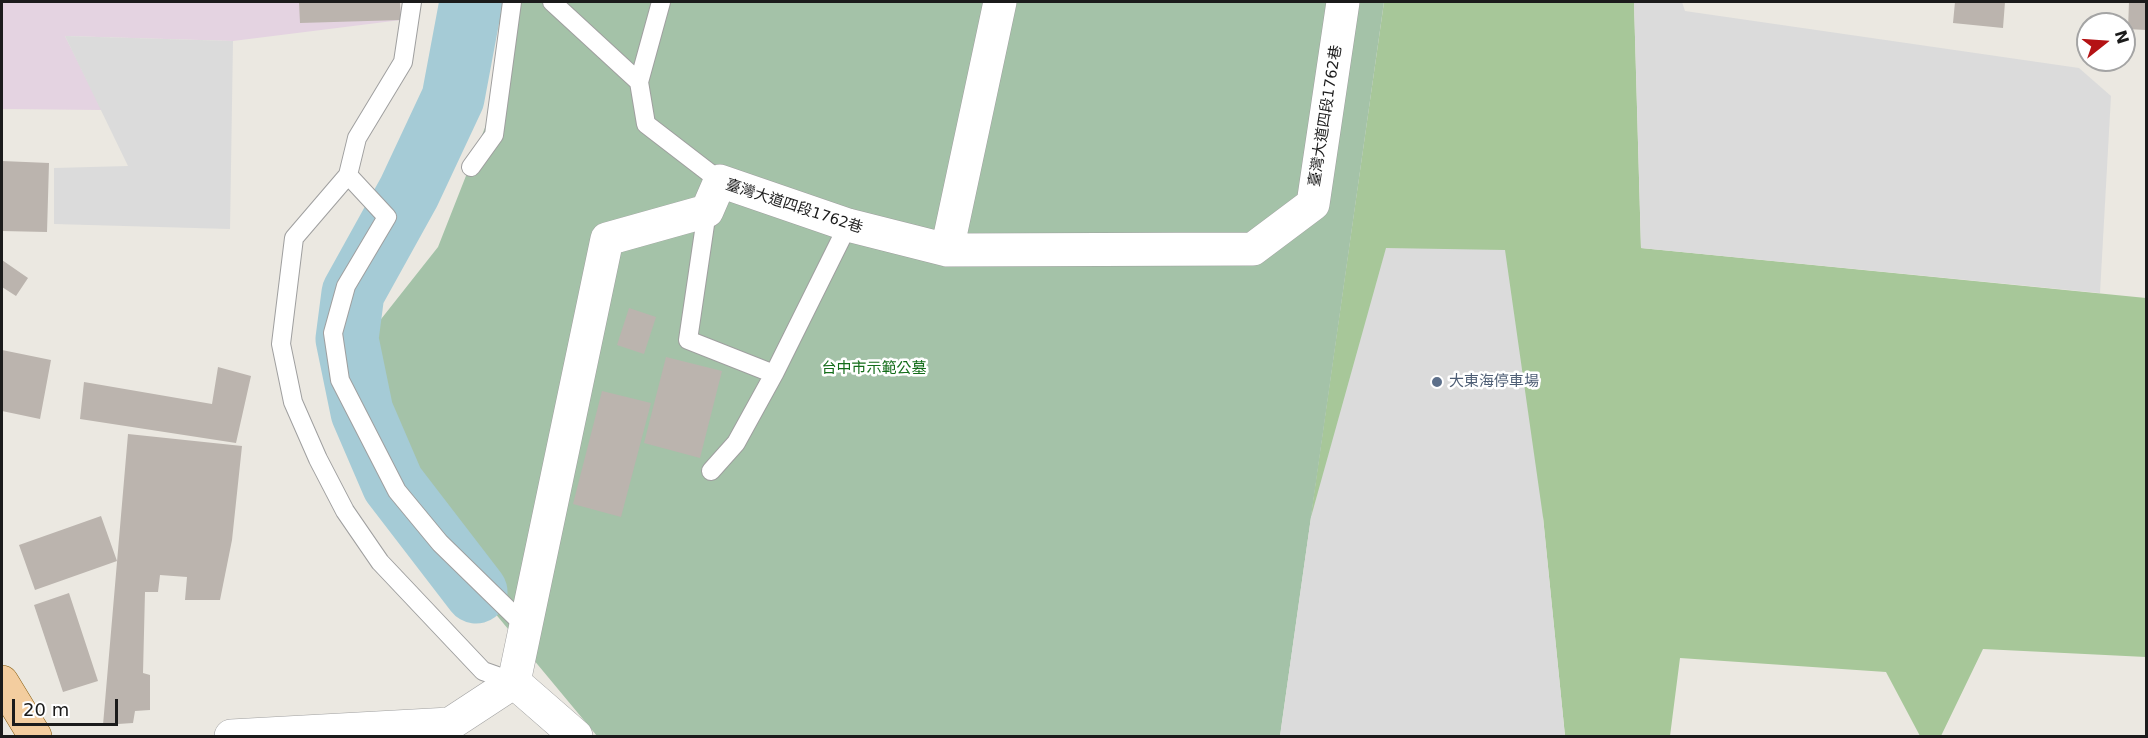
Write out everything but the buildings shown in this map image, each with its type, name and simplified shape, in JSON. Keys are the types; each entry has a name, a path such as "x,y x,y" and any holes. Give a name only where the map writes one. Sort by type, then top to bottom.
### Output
{"main road":[{"path":"2,682 34,736"}],"street":[{"path":"947,250 1000,2"},
{"name":"臺灣大道四段1762巷","path":"707,211 720,181 848,225 947,250 1253,249 1313,204 1343,2"},
{"path":"231,736 450,724 514,682 524,625 607,239 707,211"},
{"path":"514,682 576,736"}],"lane":[{"path":"412,2 403,62 357,138 348,175 294,238 280,344 293,402 318,459 345,511 380,562 483,671 514,682"},
{"path":"471,167 494,135 512,2"},
{"path":"552,2 639,82"},
{"path":"661,2 639,82 646,124 720,181"},
{"path":"348,175 387,217 346,285 333,333 340,380 397,490 440,543 524,625"},
{"path":"707,211 688,340 774,374"},
{"path":"711,471 736,443 774,374 848,225"}],"shaded area":[{"path":"2,2 400,2 401,20 233,41 65,36 102,110 2,109"},
{"path":"1634,2 1682,2 1685,11 2076,68 2076,72 2084,72 2111,96 2100,293 1641,248"},
{"path":"65,36 233,41 230,229 54,224 54,168 128,166"},
{"name":"大東海停車場","path":"1386,248 1505,250 1543,517 1565,736 1280,736 1311,517"}],"green space":[{"name":"台中市示範公墓","path":"500,2 1384,2 1280,736 597,736 474,588 365,406 374,328 438,247 495,102"},
{"path":"1384,2 1634,2 1641,248 2146,298 2146,657 1983,649 1941,736 1920,736 1886,672 1680,658 1670,736 1565,736 1543,517 1313,514 1311,517"}],"waterway":[{"path":"471,2 453,98 409,192 353,293 347,339 362,412 393,484 476,592"}],"place":[{"name":"大東海停車場","path":"1437,382"}]}
